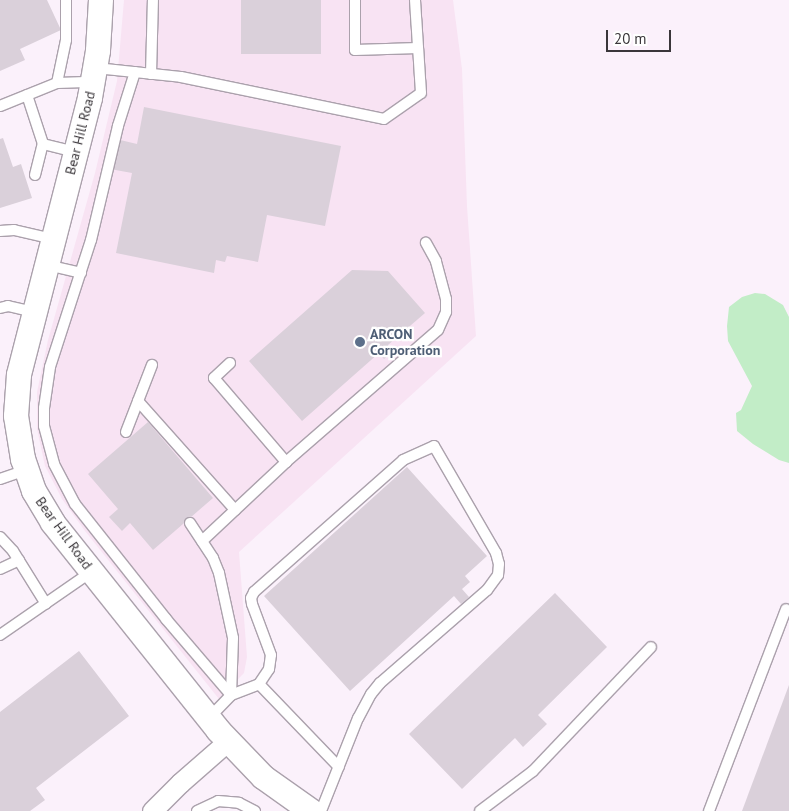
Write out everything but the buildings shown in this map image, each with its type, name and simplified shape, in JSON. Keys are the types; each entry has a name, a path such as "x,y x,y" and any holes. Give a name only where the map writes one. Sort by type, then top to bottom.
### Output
{"street":[{"name":"Bear Hill Road","path":"101,0 94,75 18,375 12,417 26,470 46,513 228,741 263,777 311,811"},
{"path":"152,811 180,783 228,741"}],"lane":[{"path":"57,83 66,35 66,0"},
{"path":"151,74 153,0"},
{"path":"355,0 355,50 418,48"},
{"path":"0,106 57,83 94,75 135,72 190,78 384,119 421,93 416,0"},
{"path":"135,72 118,126 81,273 46,385 44,426 54,464 65,490 166,619 232,695"},
{"path":"27,95 43,144 35,175"},
{"path":"43,144 76,152"},
{"path":"0,231 14,230 53,239"},
{"path":"202,541 286,462 438,330 443,323 446,299 436,261 426,243"},
{"path":"46,265 81,273"},
{"path":"0,308 8,306 34,312"},
{"path":"230,363 214,378 286,462"},
{"path":"126,432 152,365"},
{"path":"138,401 235,510"},
{"path":"208,718 232,695 259,684 269,669 270,655 252,604 251,598 254,592 402,460 434,446 496,553 499,564 498,575 487,590 380,683 364,704 321,811"},
{"path":"0,479 26,470"},
{"path":"190,523 217,566 231,625 233,650 232,695"},
{"path":"0,536 19,560 46,604"},
{"path":"0,570 19,560"},
{"path":"0,635 92,572"},
{"path":"709,811 786,609"},
{"path":"480,811 533,770 651,646"},
{"path":"259,684 339,766"},
{"path":"197,811 218,801 239,803 255,811"}],"shaded area":[{"path":"124,0 453,0 462,69 467,206 476,336 239,552 247,657 244,673 219,699 85,531 62,499 45,466 37,429 37,392 48,340 95,173 117,81"}],"green space":[{"path":"755,293 765,294 783,305 789,317 789,463 779,460 753,444 737,431 736,413 741,410 752,386 728,341 729,307 742,297"}],"place":[{"name":"ARCON Corporation","path":"360,342"}]}
